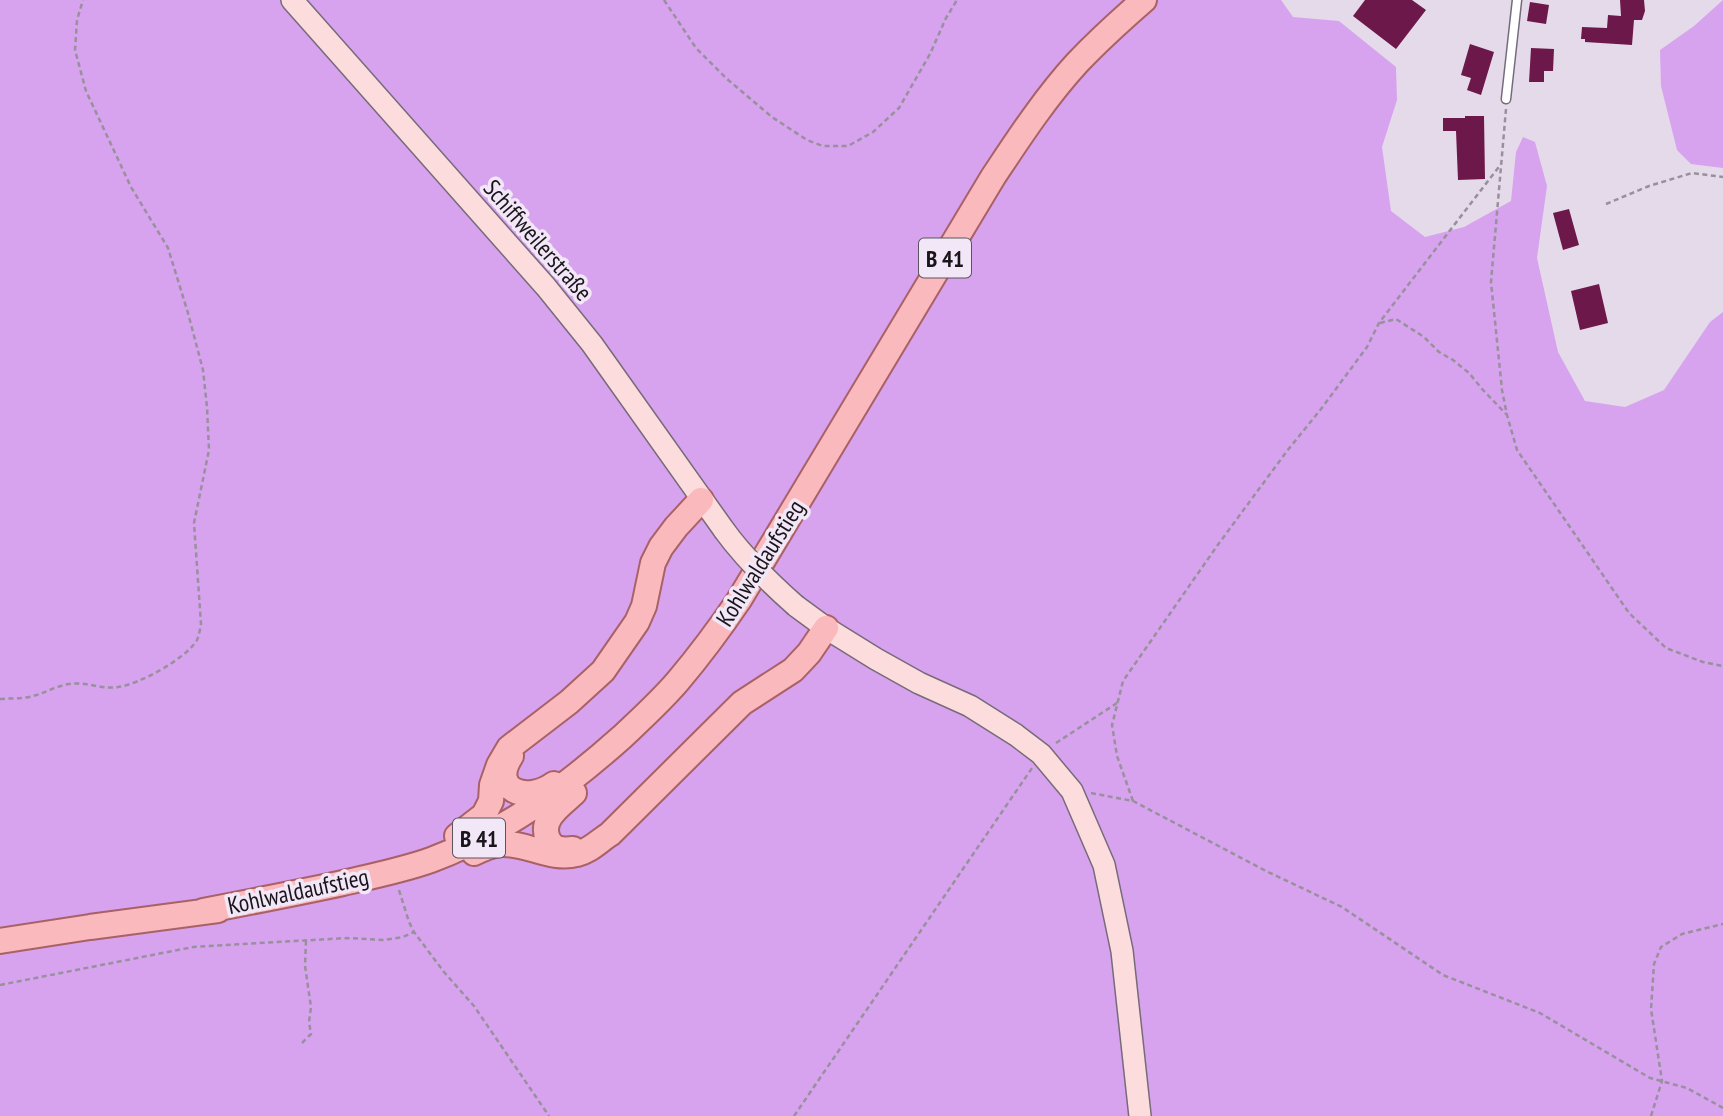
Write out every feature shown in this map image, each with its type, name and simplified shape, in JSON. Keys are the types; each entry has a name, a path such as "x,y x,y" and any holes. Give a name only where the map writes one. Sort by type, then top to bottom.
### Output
{"main road":[{"name":"Kohlwaldaufstieg","path":"203,911 396,870 430,860 475,841 551,795 650,711 706,647 739,600 993,177 1029,123 1076,64 1144,0"},
{"path":"302,892 385,867 450,840 484,816 491,801 492,785 499,765 509,748 569,702 603,671 637,622 644,606 653,563 661,547 701,500"},
{"path":"203,911 241,908 397,882 433,871 500,844 517,845 555,856 575,855 589,849 610,834 742,703 793,670 826,628"},
{"path":"610,834 586,845 562,850 550,842 546,825 553,813 633,738 677,683"},
{"path":"542,722 524,738 506,763 505,778 510,788 520,794 532,794 547,789 629,730"},
{"name":"B 41","path":"0,941 203,911"}],"street":[{"name":"Schiffweilerstraße","path":"292,0 546,287 592,344 736,547 762,574 796,606 826,628 919,683 970,706 1016,734 1041,754 1072,791 1104,865 1122,951 1140,1116"}],"lane":[{"path":"1506,99 1517,0"}],"path":[{"path":"0,699 30,697 72,683 119,687 141,680 170,664 188,650 197,640 201,624 194,523 208,450 203,370 168,248 131,187 86,91 75,50 77,20 83,0"},
{"path":"664,0 696,48 727,79 772,117 807,140 823,146 848,146 873,132 899,108 957,0"},
{"path":"1506,99 1491,282 1502,390 1517,450 1629,613 1666,648 1703,662 1723,666"},
{"path":"1133,801 1117,756 1112,725 1123,681 1225,535 1367,347 1379,323 1501,164"},
{"path":"1606,204 1649,186 1692,173 1723,177"},
{"path":"1379,323 1396,319 1424,337 1438,352 1469,373 1507,415"},
{"path":"794,1116 1041,754 1117,703"},
{"path":"1072,791 1133,801 1266,872 1342,907 1443,975 1540,1013 1650,1078 1687,1088 1723,1108"},
{"path":"397,882 414,932 474,1006 549,1116"},
{"path":"1651,1116 1662,1081 1651,1009 1654,964 1661,947 1682,934 1723,924"},
{"path":"0,985 193,947 347,938 383,940 414,932"},
{"path":"302,1043 311,1034 309,1022 312,1007 305,966 306,941"}],"shaded area":[{"path":"0,0 1281,0 1293,17 1339,21 1396,67 1397,100 1382,147 1391,211 1425,237 1464,227 1511,201 1516,152 1523,137 1535,142 1547,186 1537,258 1558,352 1585,401 1625,407 1664,390 1710,322 1723,312 1723,1116 0,1116"},
{"path":"1723,0 1723,168 1691,164 1677,150 1661,86 1660,50 1694,26"}],"building":[{"path":"1365,0 1412,0 1426,10 1396,49 1353,16"},
{"path":"1620,0 1644,0 1642,20 1634,20 1632,45 1585,42 1585,39 1581,39 1582,27 1607,28 1608,15 1621,16"},
{"path":"1530,2 1549,5 1546,24 1527,21"},
{"path":"1470,44 1494,52 1481,95 1467,90 1471,78 1461,75"},
{"path":"1531,48 1554,49 1553,71 1544,71 1544,82 1529,82"},
{"path":"1484,116 1485,179 1458,180 1456,131 1443,131 1443,118"},
{"path":"1569,209 1579,245 1563,250 1553,213"},
{"path":"1599,284 1608,323 1580,330 1571,291"}]}
